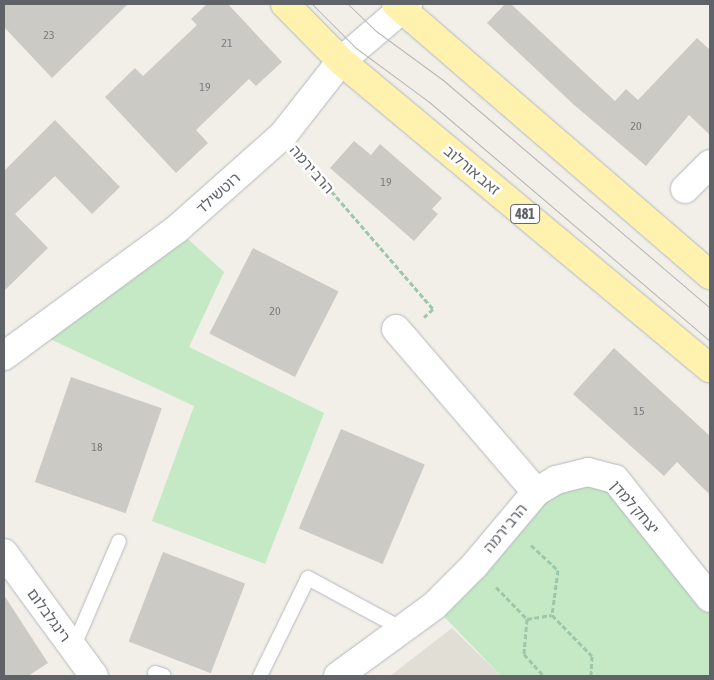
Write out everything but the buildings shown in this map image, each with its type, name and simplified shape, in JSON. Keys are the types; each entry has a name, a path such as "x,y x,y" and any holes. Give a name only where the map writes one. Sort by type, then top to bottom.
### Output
{"main road":[{"name":"זאב אורלוב","path":"285,4 341,61 710,368"},
{"path":"402,6 710,275"}],"street":[{"name":"רוטשילד","path":"4,356 178,228 283,134 341,61 402,6"},
{"path":"685,189 710,164"},
{"name":"הרב ירמה","path":"338,676 404,630 434,606 474,566 536,492 399,332"},
{"name":"יצחק למדן","path":"536,492 556,480 588,472 614,479 710,598"},
{"name":"רינגלבלום","path":"4,553 94,676"}],"lane":[{"path":"73,648 119,541"},
{"path":"260,676 308,578 404,630"}],"path":[{"name":"הרב ירמה","path":"283,134 433,310 399,332"},
{"path":"509,525 558,570 552,615"},
{"path":"474,566 527,619 524,654 544,676"},
{"path":"527,619 552,615"},
{"path":"552,615 592,656 591,676"}],"shaded area":[{"path":"452,628 501,676 390,676"}],"green space":[{"path":"177,229 224,272 189,347 324,413 265,564 152,521 194,406 35,332"},
{"path":"588,472 710,598 710,676 501,676 434,606 509,525"}],"tram line":[{"path":"312,4 356,48 428,101 710,341"},
{"path":"348,4 376,31 443,80 710,308"}]}
